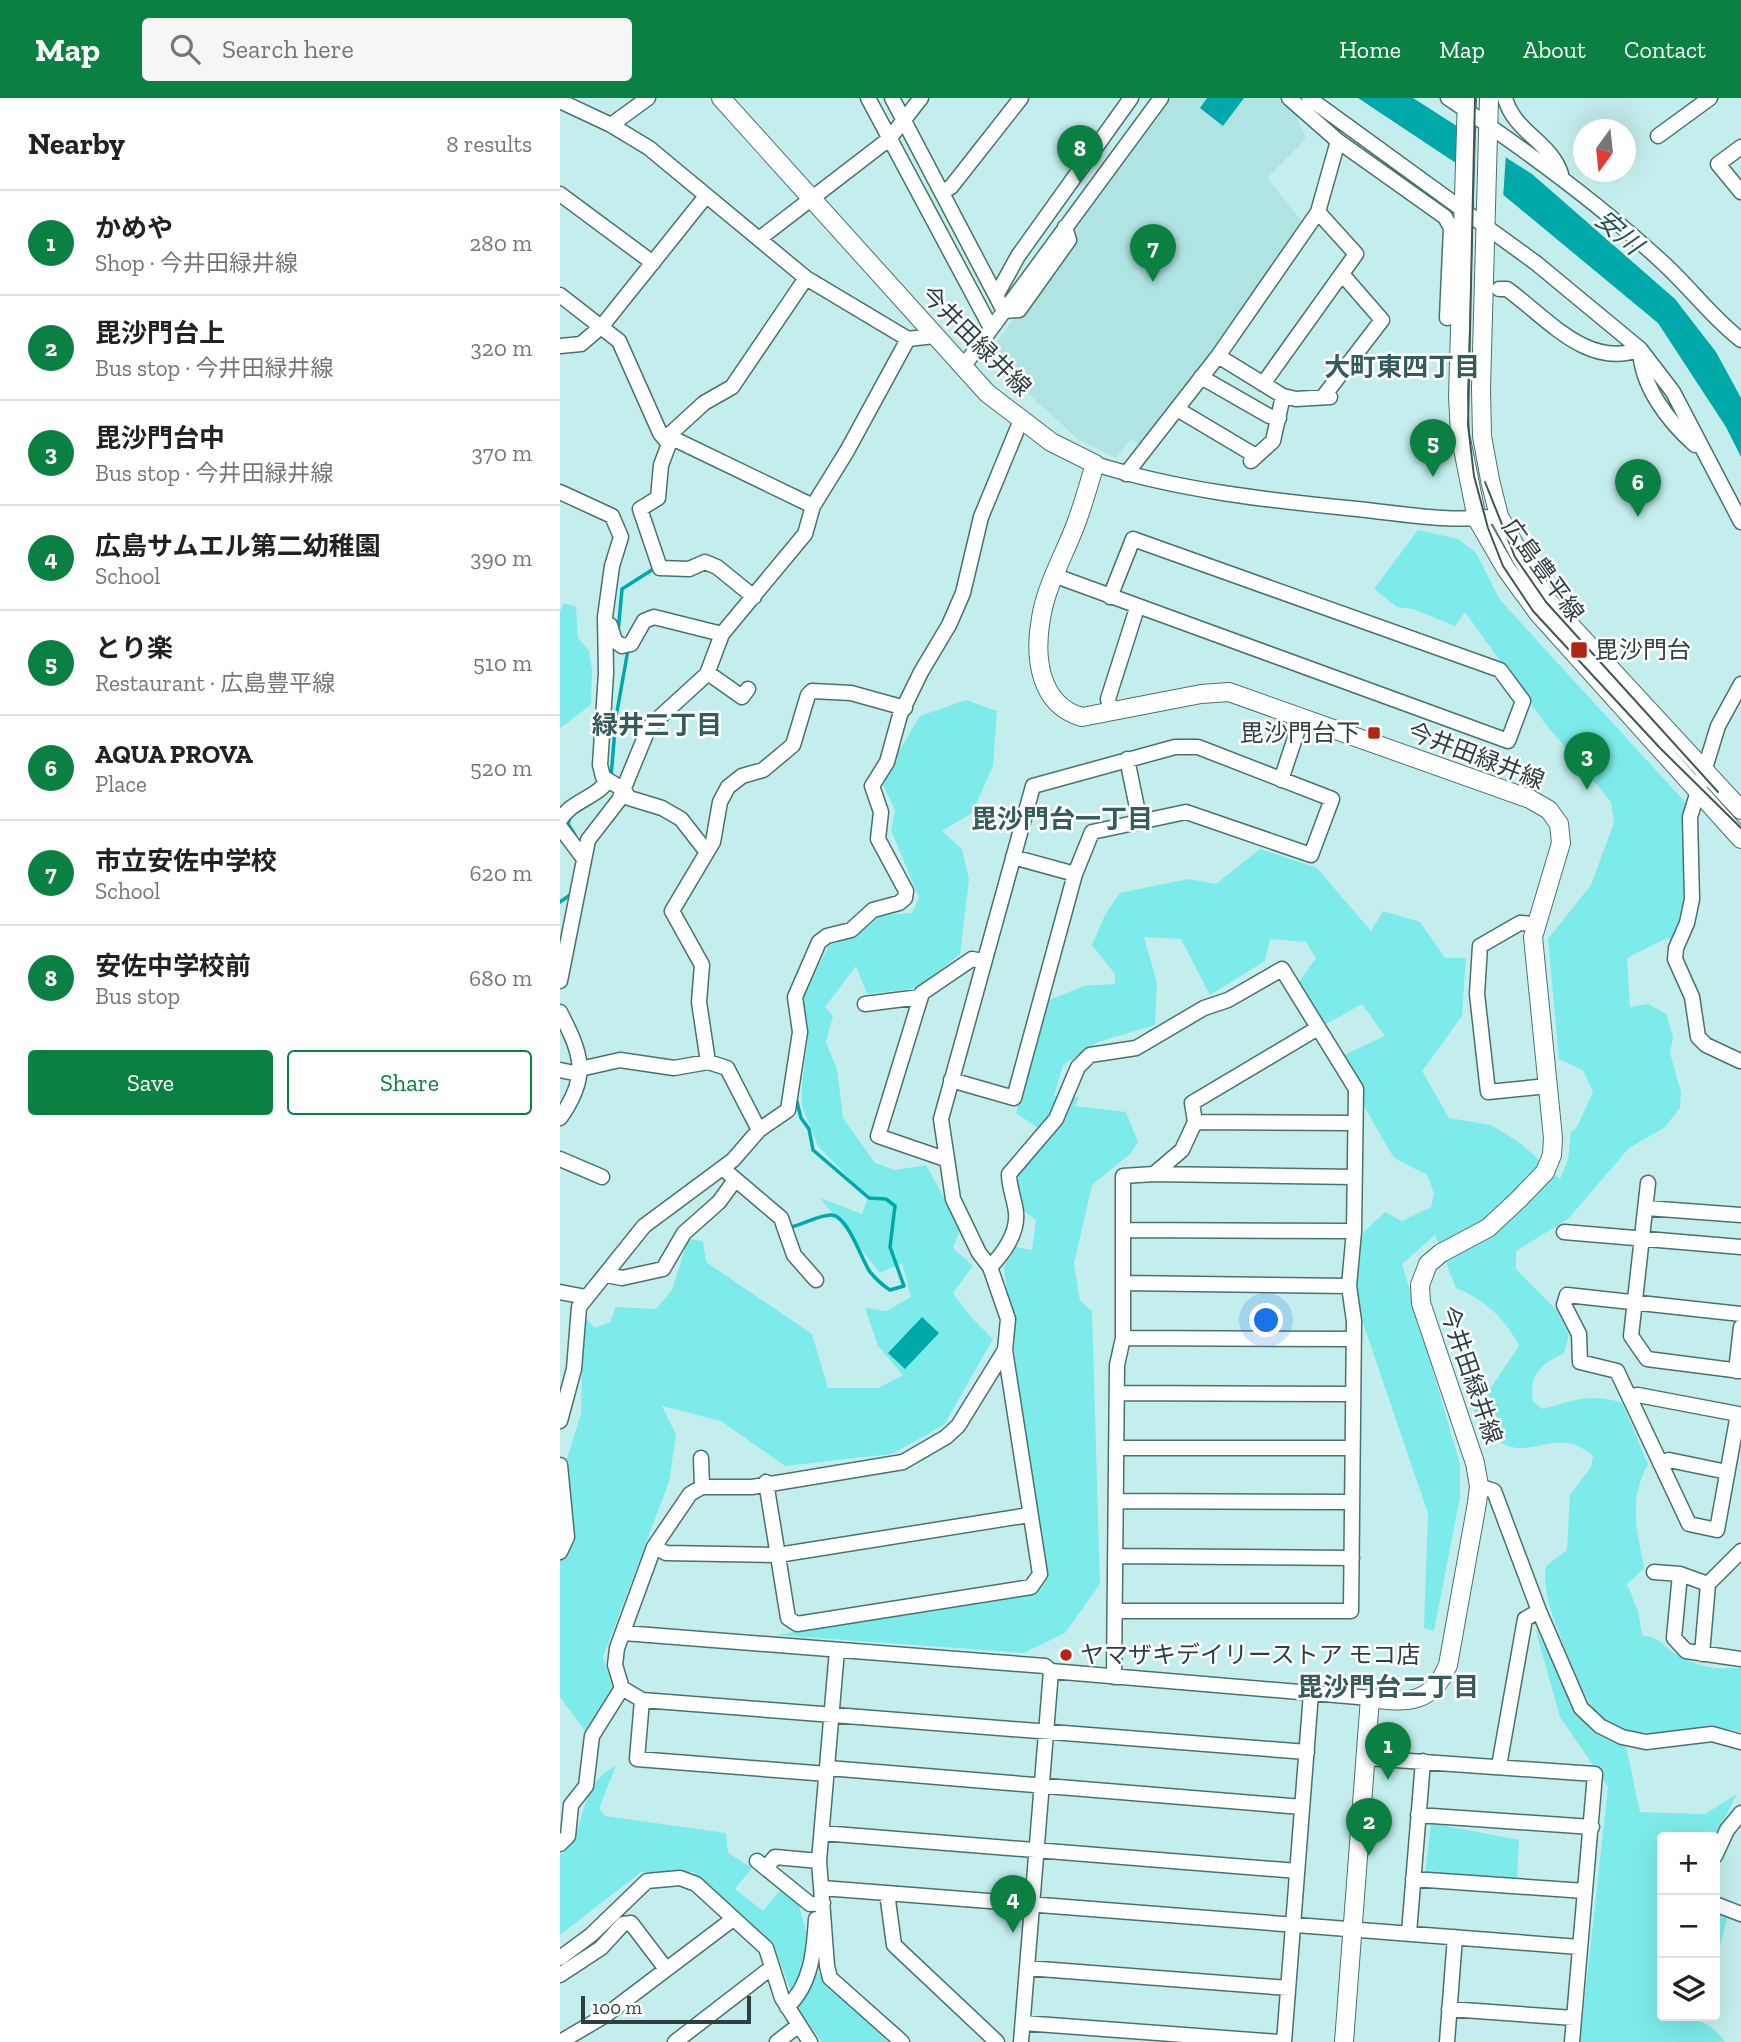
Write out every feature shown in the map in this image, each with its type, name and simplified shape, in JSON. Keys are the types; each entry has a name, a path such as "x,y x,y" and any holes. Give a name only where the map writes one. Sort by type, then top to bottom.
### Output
{"main road":[{"name":"今井田緑井線","path":"721,98 987,393 1051,442 1095,464 1041,616 1039,633 1045,691 1067,713 1082,716 1201,694 1229,692 1530,799 1549,810 1559,824 1561,843 1533,937 1553,1138 1552,1155 1545,1172 1489,1228 1441,1253 1428,1264 1420,1285 1421,1303 1475,1463 1479,1486 1448,1665 1441,1682 1428,1694 1403,1703 1370,1698"},
{"name":"広島豊平線","path":"1489,98 1480,388 1482,436 1499,516 1548,601 1741,810"},
{"name":"広島豊平線","path":"1466,112 1460,422 1469,488 1478,519 1506,569 1538,613 1741,839"},
{"path":"1344,2042 1370,1698"}],"street":[{"path":"611,125 648,98"},
{"path":"868,98 991,328"},
{"path":"892,98 1004,311"},
{"path":"759,239 889,139 921,98"},
{"path":"942,192 951,187 1021,98"},
{"path":"996,296 1018,256 1130,98"},
{"path":"963,368 1161,98"},
{"path":"1289,98 1338,141 1445,217 1451,228 1447,318"},
{"path":"1309,98 1486,223 1640,349 1673,392 1701,451 1741,522"},
{"path":"1448,98 1489,131 1561,175 1664,263 1741,340"},
{"path":"1506,98 1509,113 1521,129 1554,157 1561,175"},
{"path":"1658,136 1710,98"},
{"path":"560,101 611,125 649,148 806,278 908,339 934,336"},
{"path":"1126,474 1218,356 1318,212 1338,141"},
{"path":"1741,147 1718,164 1741,192"},
{"path":"560,194 653,263"},
{"path":"560,346 581,344 602,326 706,196"},
{"path":"1263,384 1356,254 1318,212"},
{"path":"1218,356 1283,396 1326,397 1382,320 1342,274"},
{"path":"664,434 704,403 732,387 806,278"},
{"path":"1499,289 1507,289 1576,343 1623,356 1640,349"},
{"path":"560,295 619,341 669,444 662,466 658,498 640,509 660,568 689,569 705,562 717,566 754,597"},
{"path":"560,981 569,947 583,859 595,828 624,790 649,727 708,673 722,634 805,534 813,506 848,451 908,339"},
{"path":"1201,377 1269,416 1279,418"},
{"path":"1177,409 1253,459 1273,441 1283,396"},
{"path":"560,1420 575,1369 579,1307 586,1297 645,1226 733,1160 759,1130 783,1116 792,1102 791,1087 800,1032 795,997 819,942 827,936 851,930 873,910 899,903 905,898 906,891 878,839 881,812 872,786 887,762 905,708 963,593 981,517 1021,420"},
{"path":"664,434 813,506"},
{"path":"1095,464 1186,489 1247,498 1478,519 1499,516"},
{"path":"560,492 611,516 621,537 608,591 600,765 603,777 624,790 629,798 662,808 681,819 706,852"},
{"path":"1056,576 1137,608 1508,741 1523,701 1500,670 1133,539 1110,597"},
{"path":"608,591 611,630 615,641 622,646 631,644 644,621 654,617 722,634"},
{"path":"1111,712 1108,699 1137,608"},
{"path":"708,673 742,697 748,689"},
{"path":"1741,684 1718,726 1690,817 1692,899 1675,959 1692,997 1698,1037 1706,1045 1741,1063"},
{"path":"708,1062 699,1002 702,965 672,911 713,842 720,802 728,787 742,776 763,770 793,745 808,695 812,691 851,693 905,708"},
{"path":"1281,780 1302,717"},
{"path":"766,1482 788,1618 797,1624 1031,1587 1040,1574 1005,1350 1008,1319 990,1267 979,1253 953,1199 944,1159 941,1119 951,1080 983,961 1033,786 1175,747 1198,747 1332,799 1311,855 1186,812 1092,832 1075,874 1014,1098 951,1080"},
{"path":"1127,759 1140,822"},
{"path":"560,820 578,801 603,788 608,779"},
{"path":"560,827 583,859"},
{"path":"1013,857 1075,874"},
{"path":"1536,924 1520,923 1480,946 1477,994 1488,1091 1548,1086"},
{"path":"865,1004 920,997 972,959 983,961"},
{"path":"990,1267 1003,1254 1015,1227 1016,1214 1009,1174 1056,1119 1078,1067 1090,1055 1136,1048 1204,1008 1228,1000 1282,970 1356,1089 1354,1231 1349,1286 1354,1339 1352,1611 1115,1611"},
{"path":"920,997 878,1136 944,1159"},
{"path":"560,1012 579,1049 575,1096 560,1118"},
{"path":"1154,1174 1182,1150 1195,1122 1192,1103 1318,1028"},
{"path":"560,1070 579,1072 620,1060 674,1068 708,1062 727,1068 759,1130"},
{"path":"1195,1122 1354,1123"},
{"path":"560,1159 602,1177"},
{"path":"722,1167 781,1218 794,1255 816,1280"},
{"path":"1114,1678 1117,1365 1123,1338 1123,1176 1154,1174 1354,1177"},
{"path":"606,1275 620,1278 663,1269 684,1233 719,1202 735,1180"},
{"path":"1648,1183 1631,1336 1647,1359 1739,1371 1741,1327"},
{"path":"1646,1208 1741,1215"},
{"path":"1123,1230 1354,1231"},
{"path":"1564,1232 1741,1247"},
{"path":"1122,1283 1349,1286"},
{"path":"560,1292 586,1297"},
{"path":"1629,1396 1638,1395 1738,1415 1717,1530 1689,1524 1617,1371 1580,1362 1579,1334 1564,1305 1567,1295 1741,1314"},
{"path":"1123,1338 1354,1339"},
{"path":"560,1844 568,1836 571,1805 586,1786 593,1736 622,1688 615,1658 654,1547 684,1499 702,1487 752,1487 766,1482 885,1468 914,1457 958,1426 1005,1350"},
{"path":"1117,1393 1353,1394"},
{"path":"1116,1448 1352,1448"},
{"path":"701,1458 702,1487"},
{"path":"1660,1463 1669,1460 1727,1472"},
{"path":"560,1465 567,1537 560,1552"},
{"path":"1479,1486 1494,1491 1539,1611 1581,1708 1600,1726 1622,1737 1646,1742 1712,1734 1741,1742"},
{"path":"1116,1501 1352,1502"},
{"path":"654,1547 666,1553 778,1555 1029,1515"},
{"path":"1702,1654 1708,1584 1741,1551"},
{"path":"1116,1556 1353,1558"},
{"path":"1654,1572 1680,1574 1708,1584"},
{"path":"1680,1574 1674,1638 1686,1651 1741,1660"},
{"path":"1499,1766 1525,1619 1539,1611"},
{"path":"624,1633 1045,1666 1051,1671 1114,1678 1370,1698"},
{"path":"837,1650 819,1861 827,1966 830,1978 902,2042"},
{"path":"1021,2042 1051,1671"},
{"path":"622,1688 642,1700 1307,1752"},
{"path":"1284,2042 1311,1693"},
{"path":"642,1700 637,1759 1042,1786 1302,1807"},
{"path":"1367,1758 1595,1774 1572,2042"},
{"path":"1409,1933 1423,1761"},
{"path":"1720,1845 1727,1830 1741,1812"},
{"path":"1418,1815 1592,1828"},
{"path":"822,1833 1297,1871"},
{"path":"819,1861 775,1857 762,1864 810,1904 820,1898 887,1893 1579,1947"},
{"path":"560,1958 591,1935 634,1890 647,1881 680,1878 696,1884 766,1948 787,2007 810,2042"},
{"path":"1413,1879 1585,1891"},
{"path":"887,1893 894,1945 997,2042"},
{"path":"787,2007 796,1998 814,1958 820,1898"},
{"path":"1720,1906 1741,1914"},
{"path":"567,2040 606,2015 733,1919"},
{"path":"560,1975 601,1948 623,1924 631,1923 666,1969"},
{"path":"1447,2042 1455,1937"},
{"path":"675,2042 771,1968"},
{"path":"1027,1968 1288,1988"},
{"path":"1449,2009 1574,2018"},
{"path":"1023,2023 1279,2042"},
{"path":"777,2042 799,2025"}],"shaded area":[{"path":"1171,98 1279,98 1295,112 1306,139 1267,178 1304,224 1216,350 1141,446 1131,439 1116,458 1079,440 992,361 990,350 1072,243 1075,228"},
{"path":"1207,98 1244,98 1223,126 1200,108"},
{"path":"1358,98 1413,98 1532,174 1675,299 1716,352 1741,398 1741,457 1726,427 1658,323 1501,193"},
{"path":"1418,530 1458,539 1476,553 1500,600 1687,804 1682,918 1673,941 1667,938 1627,958 1630,1007 1648,1004 1666,1014 1673,1037 1670,1053 1681,1092 1680,1108 1664,1128 1629,1148 1568,1219 1516,1251 1516,1269 1556,1309 1569,1335 1564,1353 1543,1366 1535,1377 1533,1402 1543,1409 1592,1398 1622,1403 1648,1464 1636,1503 1644,1568 1627,1584 1638,1611 1642,1635 1700,1665 1741,1668 1741,1732 1724,1729 1664,1733 1622,1729 1608,1723 1586,1697 1554,1619 1547,1597 1545,1576 1546,1566 1567,1550 1570,1495 1591,1467 1593,1456 1576,1445 1561,1442 1518,1448 1504,1444 1490,1433 1474,1410 1478,1397 1492,1386 1519,1346 1493,1311 1456,1288 1435,1235 1402,1264 1460,1464 1460,1497 1434,1631 1424,1628 1428,1513 1356,1303 1360,1236 1385,1212 1402,1221 1431,1207 1434,1193 1427,1175 1394,1158 1361,1101 1344,1055 1385,1036 1362,1004 1324,1025 1298,983 1316,958 1306,942 1270,939 1265,961 1210,995 1181,939 1144,937 1157,983 1155,1025 1098,1042 1063,1065 1054,1096 1079,1097 1075,1106 1126,1112 1138,1142 1130,1154 1092,1185 1074,1264 1080,1301 1092,1311 1100,1584 1065,1633 1024,1653 776,1635 1032,1592 1045,1577 1027,1457 1004,1267 1016,1247 1032,1250 1036,1220 1022,1210 1016,1172 1050,1136 1016,1113 1049,1000 1084,986 1115,984 1115,974 1092,945 1105,915 1120,893 1188,879 1216,884 1260,849 1317,868 1371,931 1383,911 1420,922 1445,958 1466,958 1462,1016 1422,1071 1449,1118 1491,1125 1520,1143 1560,1179 1568,1160 1571,1132 1577,1127 1593,1092 1583,1070 1559,1059 1548,939 1591,885 1614,823 1611,802 1544,722 1465,612 1455,626 1413,609 1397,607 1374,589"},
{"path":"564,603 576,607 578,638 589,651 592,670 591,705 560,728 560,611"},
{"path":"966,700 997,711 993,766 972,813 942,831 962,849 969,880 960,954 918,988 867,994 856,966 825,1007 833,1016 826,1042 837,1069 843,1118 875,1163 895,1170 926,1165 961,1228 953,1248 973,1266 953,1293 971,1317 993,1339 944,1425 892,1454 785,1466 721,1421 662,1406 676,1435 669,1482 603,1657 613,1689 586,1732 560,1697 560,1558 572,1545 567,1458 581,1414 583,1315 595,1328 610,1322 616,1307 656,1309 672,1290 688,1239 703,1241 706,1262 812,1334 828,1388 878,1388 903,1375 878,1346 865,1308 886,1311 911,1297 902,1263 880,1273 820,1198 862,1214 868,1198 818,1146 802,1106 808,1037 803,997 829,945 857,936 881,915 912,913 919,898 891,830 895,810 881,781 920,716"},
{"path":"922,1317 939,1333 905,1369 888,1353"},
{"path":"1535,1628 1558,1670 1570,1706 1593,1732 1626,1746 1640,1812 1705,1814 1737,1794 1721,1825 1720,1835 1720,1832 1657,1832 1657,2021 1699,2021 1712,2028 1725,2042 1580,2042 1608,1787 1560,1717"},
{"path":"616,1766 599,1808 605,1816 726,1833 728,1853 752,1868 735,1889 763,1911 781,1889 799,1905 817,1972 888,2042 822,2042 797,2008 773,1943 693,1872 641,1872 560,1935 560,1854 574,1839 593,1786"},
{"path":"1431,1823 1519,1840 1517,1882 1425,1874"},
{"path":"1720,1913 1727,1918 1720,1947"}],"pier":[{"path":"1462,125 1506,153 1503,199 1461,170"}],"waterway":[{"path":"618,632 622,589 655,568"},
{"path":"611,777 616,717 628,650"},
{"path":"570,817 568,824 575,835"},
{"path":"560,902 570,895"},
{"path":"791,1227 822,1216 838,1217 849,1231 870,1272 890,1290 904,1286 890,1247 895,1206 886,1199 869,1198 813,1150 809,1129 801,1118 796,1098"}],"tram line":[{"path":"1475,98 1468,425 1474,476 1488,528 1503,566 1533,611 1660,748 1741,828"},
{"path":"1485,482 1515,557 1546,602 1718,792"}],"place":[{"name":"安佐中学校前","path":"1080,183"},
{"name":"市立安佐中学校","path":"1153,282"},
{"name":"とり楽","path":"1433,477"},
{"name":"AQUA PROVA","path":"1638,517"},
{"name":"毘沙門台","path":"1579,650"},
{"name":"毘沙門台下","path":"1374,733"},
{"name":"毘沙門台中","path":"1587,790"},
{"name":"ヤマザキデイリーストア モコ店","path":"1066,1655"},
{"name":"かめや","path":"1388,1780"},
{"name":"毘沙門台上","path":"1369,1856"},
{"name":"広島サムエル第二幼稚園","path":"1013,1933"}],"district":[{"name":"大町東四丁目","path":"1402,367"},
{"name":"緑井三丁目","path":"657,725"},
{"name":"毘沙門台一丁目","path":"1062,819"},
{"name":"毘沙門台二丁目","path":"1388,1687"}],"water label":[{"name":"安川","path":"1619,232"}]}
